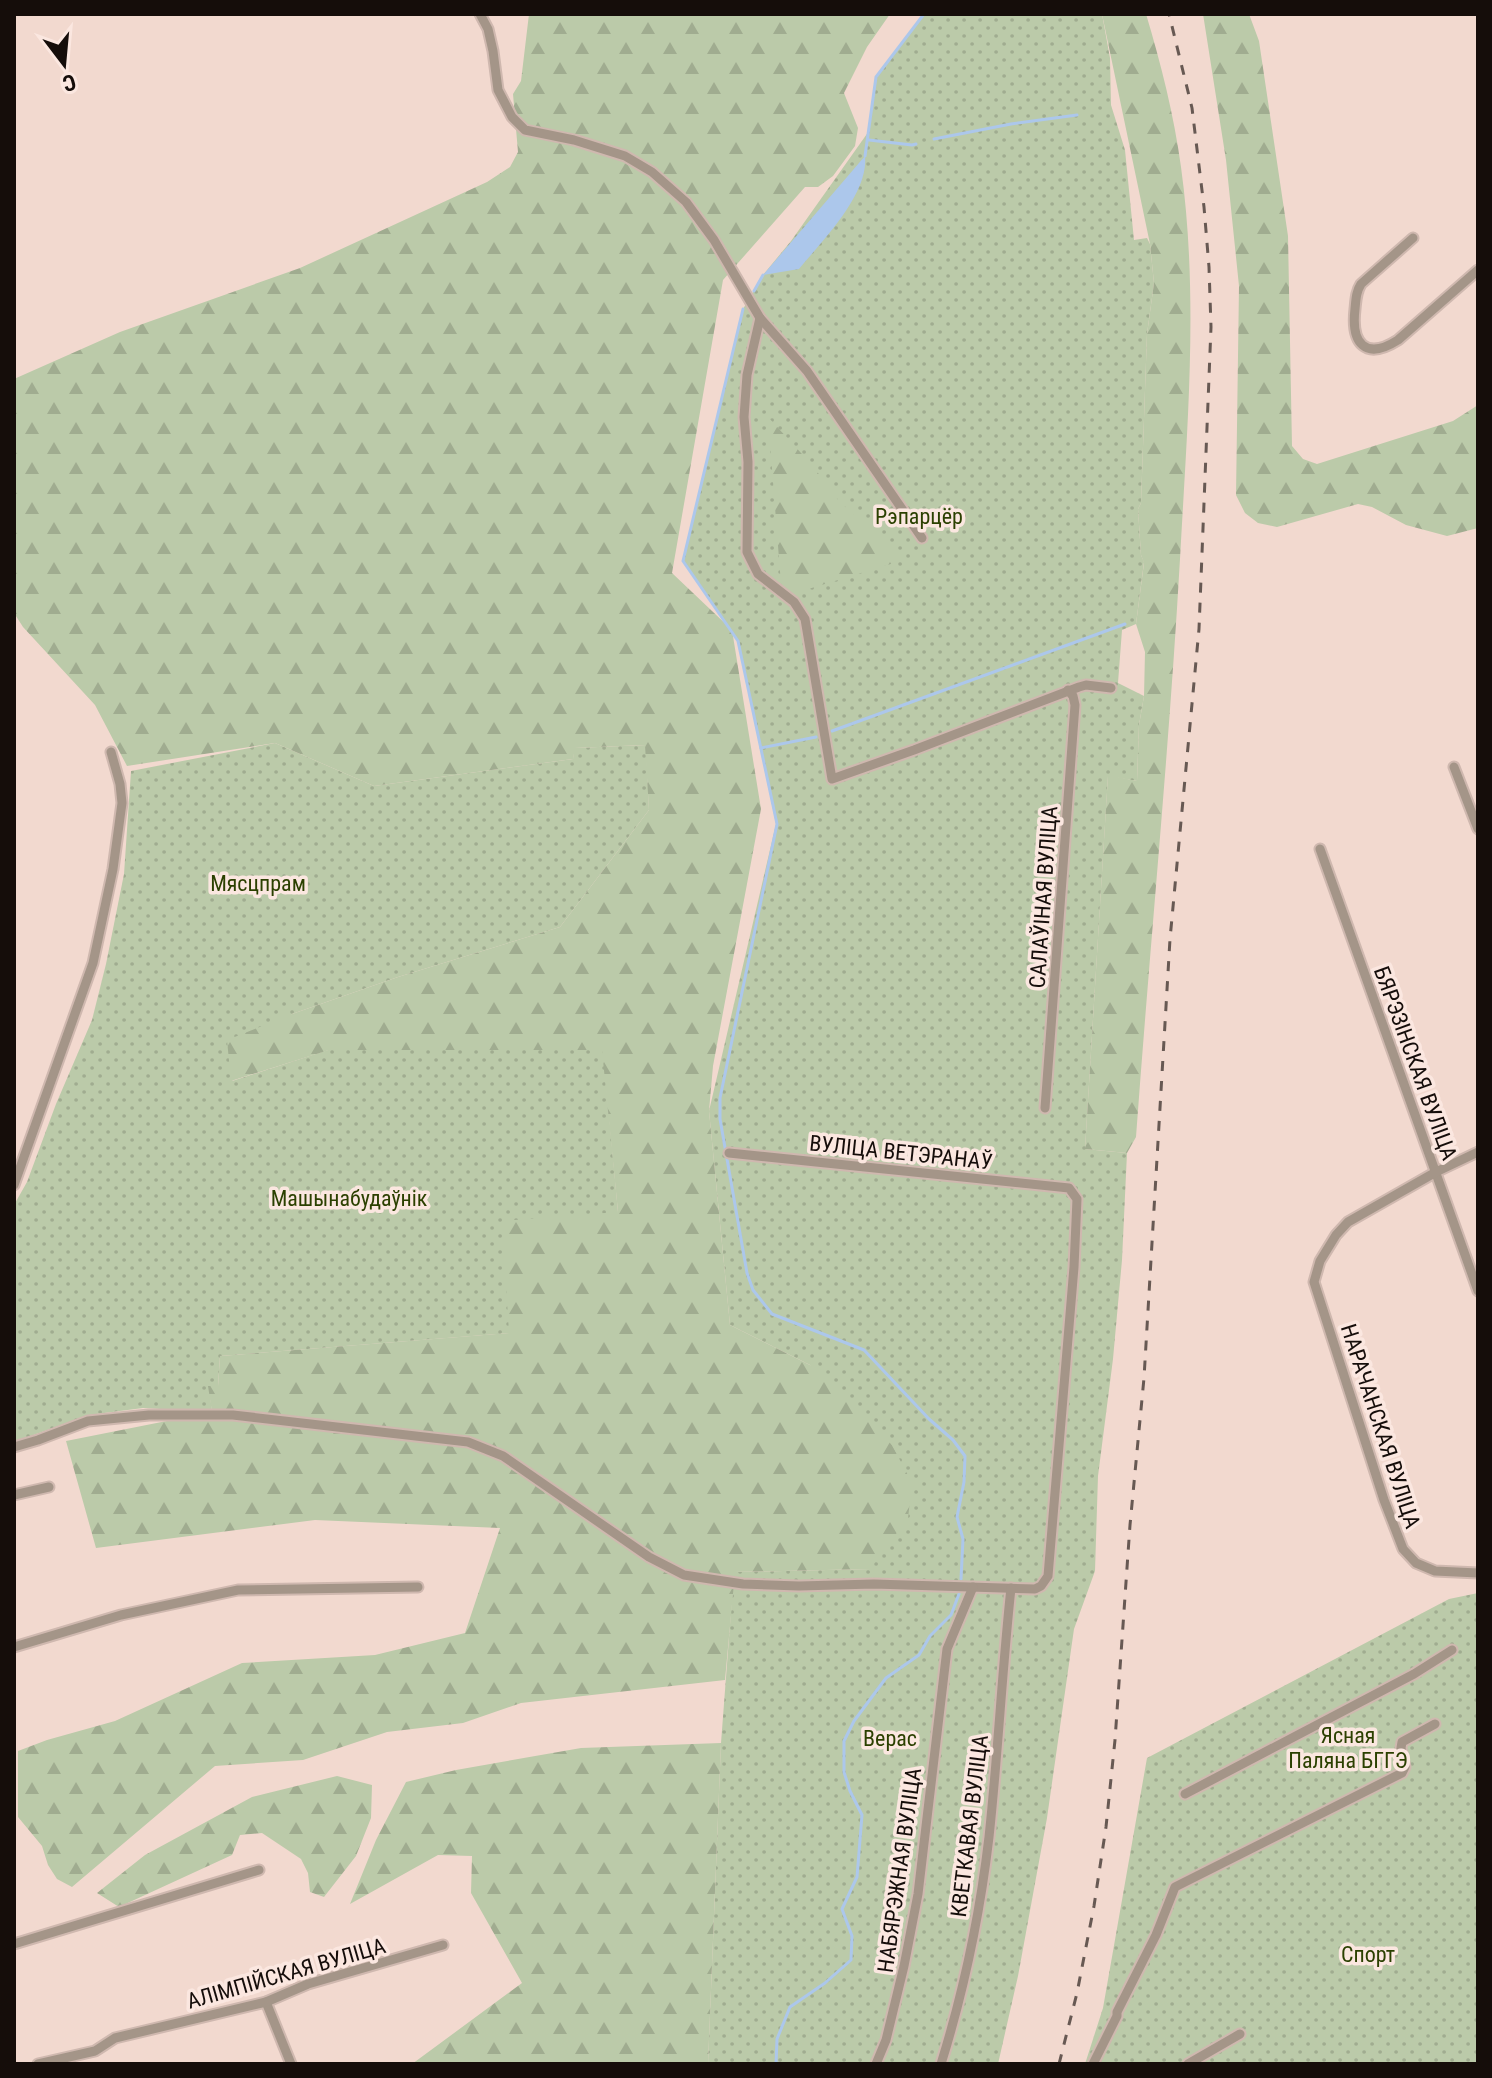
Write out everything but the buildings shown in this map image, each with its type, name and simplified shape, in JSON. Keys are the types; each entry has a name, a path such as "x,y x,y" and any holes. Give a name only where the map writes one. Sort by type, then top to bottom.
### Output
{"street":[{"path":"480,14 491,40 498,90 512,117 525,130 574,140 625,156 652,172 686,202 714,240 760,318 807,371 922,538"},
{"path":"1413,238 1356,292 1354,333 1367,348 1378,348 1398,340 1478,270"},
{"path":"760,318 747,375 744,417 748,462 747,552 758,574 794,602 805,619 832,779 1068,690 1086,685 1111,688"},
{"name":"САЛАЎІНАЯ ВУЛІЦА","path":"1045,1108 1075,705 1068,690"},
{"path":"14,1185 93,963 113,869 122,803 111,752"},
{"path":"1454,767 1478,829"},
{"name":"БЯРЭЗІНСКАЯ ВУЛІЦА","path":"1320,849 1478,1291"},
{"path":"1436,1172 1478,1152"},
{"name":"ВУЛІЦА ВЕТЭРАНАЎ","path":"729,1153 1069,1188 1077,1199 1048,1576 1035,1589 1011,1588"},
{"name":"НАРАЧАНСКАЯ ВУЛІЦА","path":"1436,1172 1348,1222 1320,1261 1314,1282 1384,1500 1403,1549 1416,1563 1435,1571 1478,1573"},
{"path":"14,1447 88,1421 177,1415 233,1415 468,1442 503,1456 649,1557 684,1575 743,1584 1011,1588"},
{"path":"14,1495 49,1487"},
{"path":"14,1647 121,1615 238,1590 418,1587"},
{"name":"НАБЯРЭЖНАЯ ВУЛІЦА","path":"876,2064 886,2040 918,1894 947,1649 973,1587"},
{"name":"КВЕТКАВАЯ ВУЛІЦА","path":"941,2064 957,2013 970,1953 988,1840 1011,1588"},
{"path":"1185,1794 1452,1650"},
{"path":"1093,2064 1156,1935 1175,1887 1402,1773 1405,1767 1401,1755 1402,1742 1435,1724"},
{"path":"14,1944 259,1870"},
{"name":"АЛІМПІЙСКАЯ ВУЛІЦА","path":"38,2064 95,2051 115,2038 266,2002 308,1984 443,1945"},
{"path":"266,2002 291,2064"},
{"path":"1188,2064 1240,2034"},
{"path":"95,2051 100,2064"}],"green space":[{"path":"529,14 890,14 867,47 844,93 858,128 855,146 833,176 818,187 805,187 723,280 672,573 732,630 761,809 713,1066 709,1111 730,1325 810,1365 892,1445 912,1483 908,1518 870,1569 735,1572 725,1680 521,1703 463,1723 387,1732 303,1760 215,1766 72,1887 57,1879 48,1865 42,1846 18,1817 18,1751 115,1721 242,1663 375,1655 465,1633 500,1528 315,1520 96,1548 66,1441 212,1412 208,1386 218,1386 220,1356 509,1333 502,1221 618,1212 602,1050 329,1050 231,1081 227,1040 398,977 560,927 649,810 645,745 575,748 573,759 374,786 275,743 127,766 95,705 23,627 14,613 14,379 120,332 300,268 487,182 510,167 518,152 513,94 521,81"},
{"path":"924,14 1102,14 1110,58 1111,105 1125,150 1134,240 1147,238 1150,244 1154,283 1147,334 1141,503 1138,509 1144,562 1136,624 1122,630 1118,683 1144,696 1139,725 1137,781 1108,776 1085,1149 1127,1153 1122,1260 1098,1476 1095,1571 1074,1629 1047,1818 1018,1976 998,2064 708,2064 721,1743 734,1572 870,1569 810,1365 730,1325 709,1111 776,824 738,641 683,561 743,309 763,275 869,131 876,77"},
{"path":"1102,14 1146,14 1178,148 1189,265 1188,412 1170,704 1136,1137 1127,1153 1085,1149 1108,775 1137,781 1139,725 1144,696 1145,652 1136,624 1144,563 1138,509 1141,503 1147,334 1154,283 1150,244"},
{"path":"1203,14 1249,14 1259,41 1288,236 1292,446 1303,459 1317,464 1453,421 1478,405 1478,528 1447,536 1406,525 1372,507 1358,504 1277,527 1258,523 1245,513 1236,495 1239,286 1226,160"},
{"path":"768,417 812,465 839,501 904,560 782,597"},
{"path":"275,743 374,786 573,759 574,748 646,745 649,810 560,927 398,977 292,1014 232,1081 328,1050 603,1050 618,1212 510,1333 220,1356 218,1386 209,1386 212,1412 143,1408 89,1415 14,1442 14,1205 27,1182 92,1020 124,874 131,771"},
{"path":"1478,1593 1478,2064 1085,2064 1103,2008 1147,1758 1449,1599"},
{"path":"721,1743 708,2064 412,2064 522,1983 471,1893 472,1856 438,1855 350,1904 376,1840 406,1782 581,1748"},
{"path":"337,1776 372,1785 371,1818 356,1856 324,1897 310,1892 308,1873 301,1859 262,1833 240,1835 232,1855 119,1907 97,1893 145,1855 252,1797"}],"water":[{"path":"865,156 860,186 852,201 799,269 763,275"}],"waterway":[{"path":"865,156 876,77 924,14"},
{"path":"934,139 1077,115"},
{"path":"869,140 916,144"},
{"path":"754,291 763,275"},
{"path":"743,309 683,561 738,641 777,824 720,1098 720,1119 747,1273 753,1290 772,1314 864,1350 965,1456 957,1517 963,1539 961,1579"},
{"path":"832,731 1125,624"},
{"path":"761,748 816,737"},
{"path":"776,2064 777,2039 790,2007 851,1960 852,1936 842,1909 857,1877 862,1815 844,1772 844,1741 854,1721 886,1678 919,1655 930,1636 951,1615 959,1594"}],"railway":[{"path":"1059,2064 1094,1906 1115,1740 1144,1378 1170,939 1199,629 1211,327 1209,267 1192,108 1169,14"}],"park label":[{"name":"Рэпарцёр","path":"919,516"},
{"name":"Мясцпрам","path":"258,883"},
{"name":"Машынабудаўнік","path":"349,1198"},
{"name":"Верас","path":"890,1738"},
{"name":"Ясная Паляна БГГЭ","path":"1348,1748"},
{"name":"Спорт","path":"1368,1954"}]}
